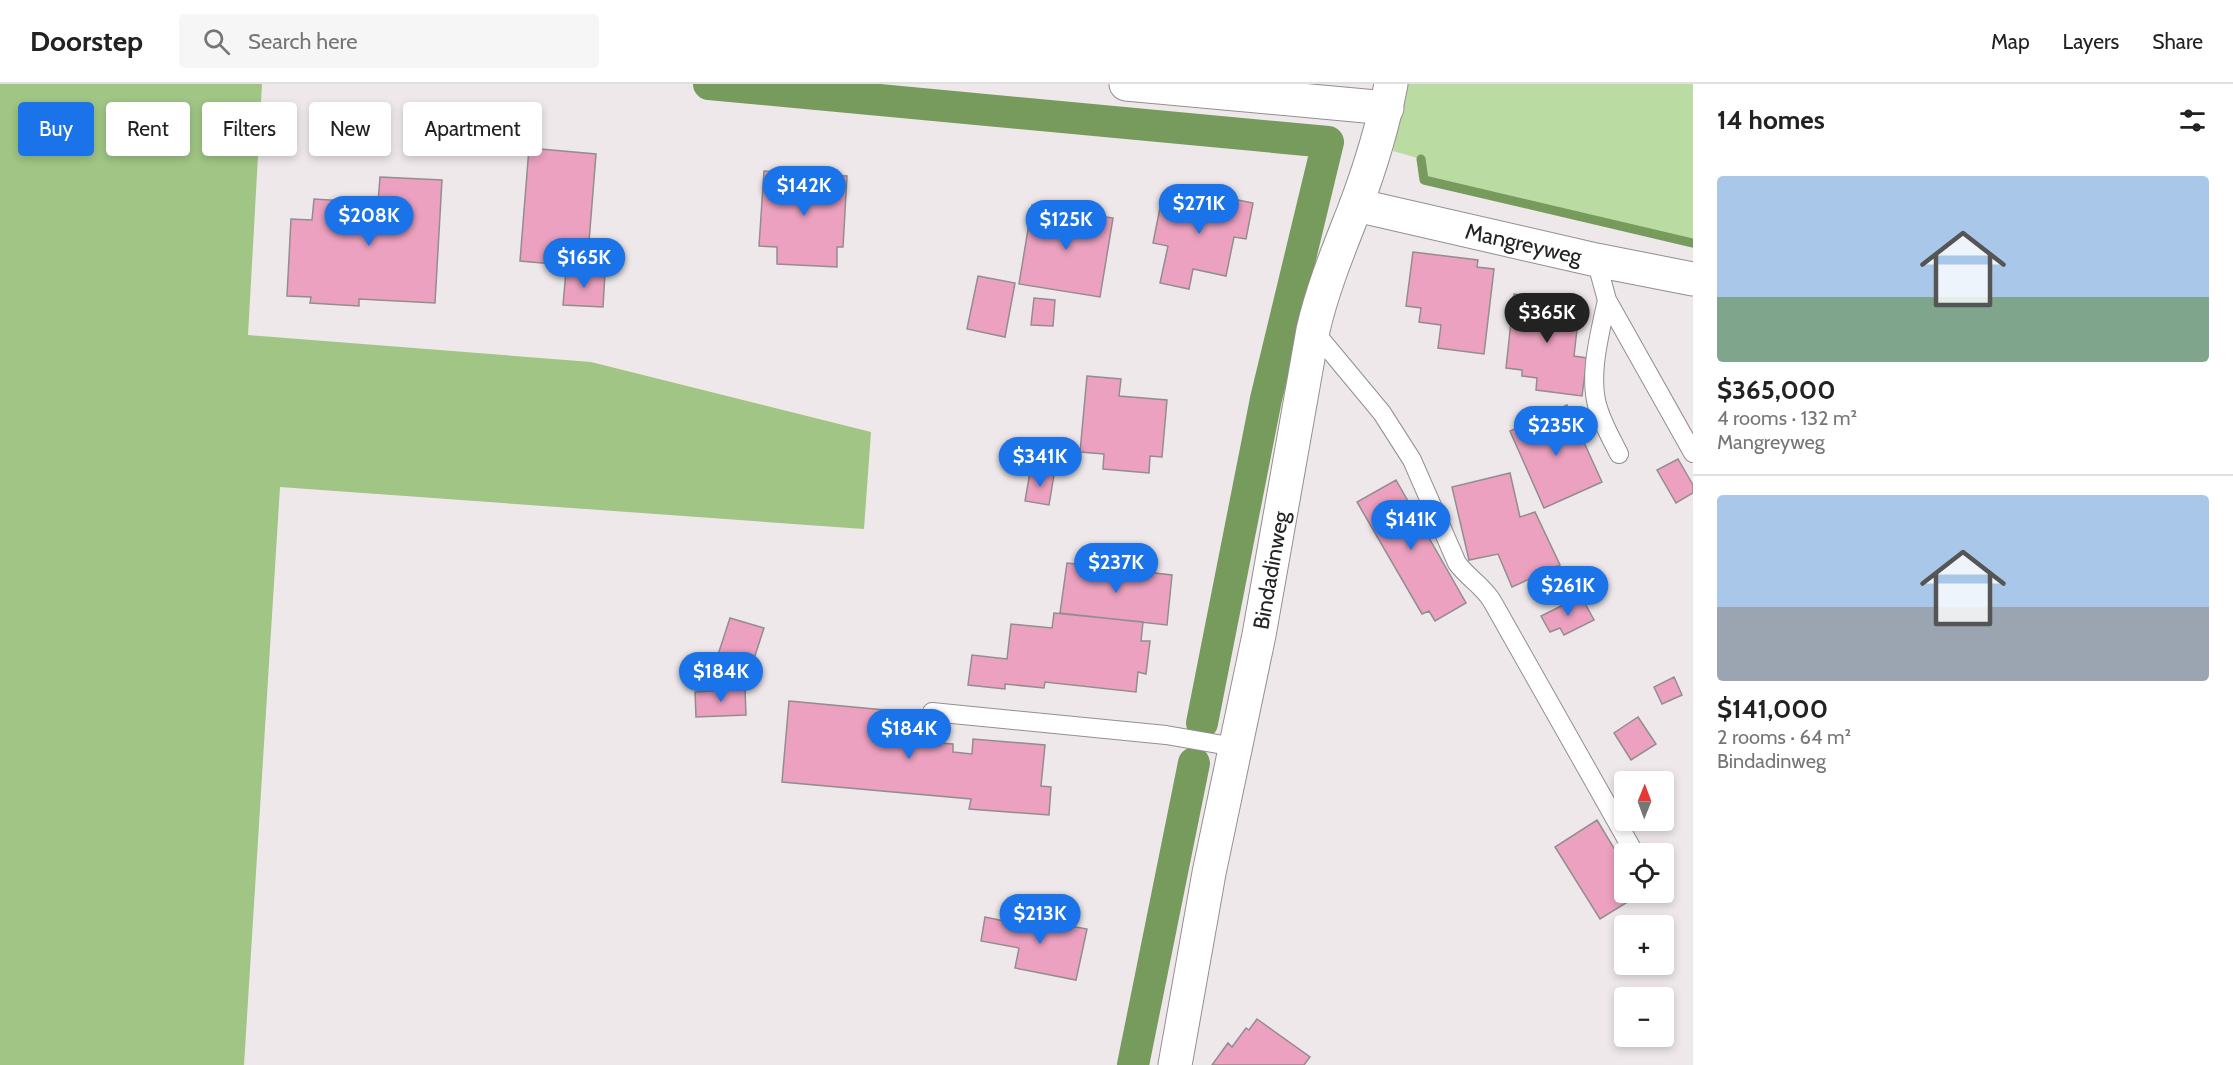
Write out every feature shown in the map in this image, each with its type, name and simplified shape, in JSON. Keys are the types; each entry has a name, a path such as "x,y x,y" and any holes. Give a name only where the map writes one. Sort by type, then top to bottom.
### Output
{"street":[{"path":"1126,84 1389,96"},
{"name":"Bindadinweg","path":"1177,1064 1209,873 1258,635 1313,330 1322,293 1356,205 1389,96"},
{"name":"Mangreyweg","path":"1356,205 1596,260 1693,279"}],"lane":[{"path":"1596,260 1607,300 1693,453"},
{"path":"1607,300 1598,345 1596,399 1599,412 1619,453"},
{"path":"1313,330 1382,413 1412,460 1458,563 1466,575 1481,587 1492,602 1629,843"},
{"path":"932,712 1166,735 1235,747"}],"green space":[{"path":"0,84 262,84 261,102 202,102 202,156 258,156 248,335 591,362 871,432 864,529 280,487 244,1065 0,1065"},
{"path":"1406,84 1693,84 1693,243 1424,180 1421,159 1393,151"}],"building":[{"path":"542,149 596,154 587,267 520,261 528,156 542,156"},
{"path":"764,171 847,176 843,247 837,247 837,267 777,264 777,247 759,246"},
{"path":"380,177 442,180 435,303 359,299 359,306 310,303 311,297 287,296 291,219 312,220 314,199 378,203"},
{"path":"1163,193 1211,203 1213,195 1253,203 1246,239 1234,237 1226,276 1193,269 1189,289 1160,283 1168,246 1153,243"},
{"path":"1032,205 1113,218 1100,297 1019,284"},
{"path":"1413,252 1478,260 1477,267 1494,269 1484,354 1438,348 1441,325 1419,322 1421,308 1406,306"},
{"path":"566,271 605,273 603,307 563,305"},
{"path":"978,276 1015,283 1005,337 967,329"},
{"path":"1514,294 1580,302 1574,356 1587,358 1582,396 1536,390 1537,378 1522,376 1522,370 1506,368"},
{"path":"1034,298 1055,300 1053,326 1031,325"},
{"path":"1087,376 1121,379 1119,396 1167,400 1162,457 1150,456 1149,473 1103,469 1104,454 1080,452"},
{"path":"1567,405 1602,482 1544,508 1510,431"},
{"path":"1678,459 1693,485 1693,493 1676,503 1657,470"},
{"path":"1030,472 1054,475 1049,505 1025,501"},
{"path":"1510,473 1520,517 1535,512 1560,565 1512,587 1498,554 1469,560 1452,487"},
{"path":"1396,480 1466,603 1435,621 1429,611 1422,614 1357,502"},
{"path":"1067,563 1172,575 1167,625 1060,613"},
{"path":"1581,596 1594,620 1564,635 1560,628 1550,632 1541,616"},
{"path":"1054,613 1143,622 1141,641 1150,641 1146,674 1138,672 1136,692 1045,682 1044,688 1005,684 1005,689 968,685 972,655 1007,659 1011,624 1052,628"},
{"path":"730,618 764,628 748,677 714,667"},
{"path":"1674,677 1682,695 1662,704 1654,687"},
{"path":"745,689 746,715 696,717 695,692"},
{"path":"789,701 917,713 914,741 953,744 953,752 972,754 973,739 1045,745 1041,786 1051,787 1049,815 969,809 971,799 782,782"},
{"path":"1638,717 1656,744 1631,760 1614,733"},
{"path":"1597,820 1614,848 1614,903 1626,903 1600,919 1555,847"},
{"path":"985,917 1023,925 1025,917 1087,929 1076,980 1015,968 1019,948 981,941"},
{"path":"1257,1019 1310,1057 1304,1065 1212,1065 1228,1043 1232,1047 1246,1028 1249,1030"}],"waterway":[{"path":"709,84 1328,142 1266,399 1202,723"},
{"path":"1421,159 1424,180 1693,243"},
{"path":"1133,1065 1194,763"}]}
